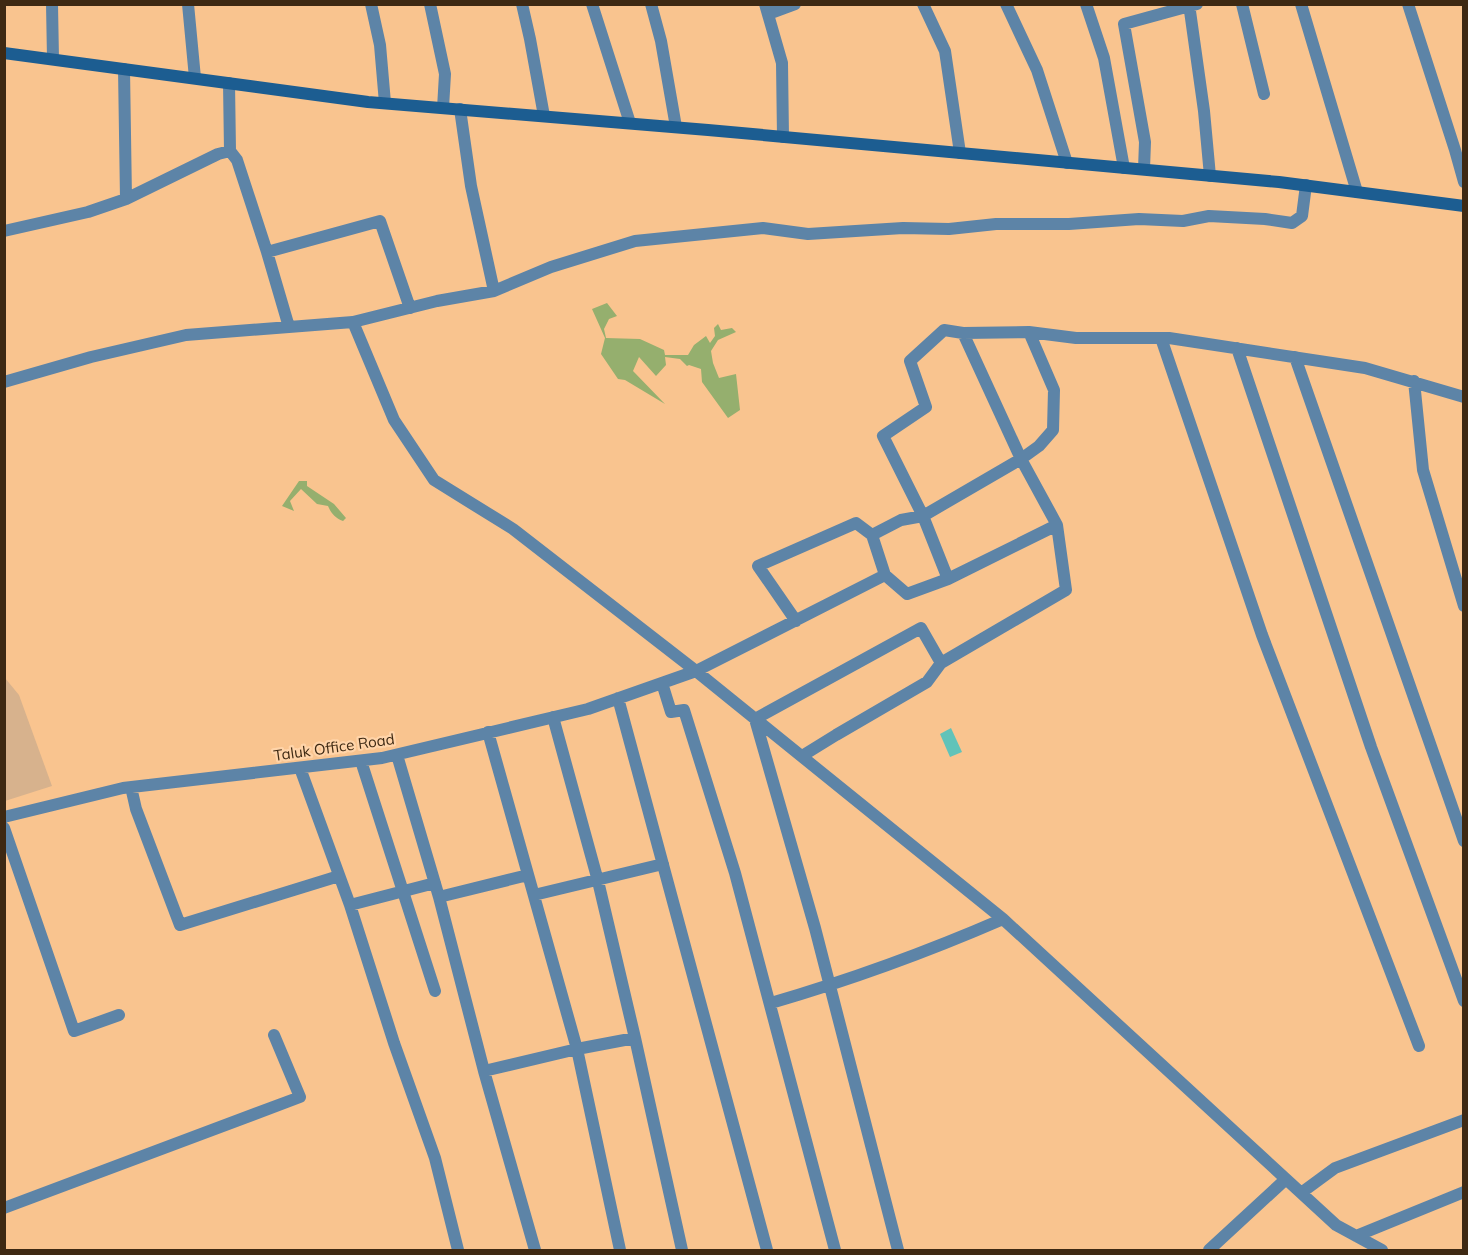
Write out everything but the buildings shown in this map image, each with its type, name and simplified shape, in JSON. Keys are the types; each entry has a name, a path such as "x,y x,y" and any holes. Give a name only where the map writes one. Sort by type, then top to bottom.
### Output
{"main road":[{"path":"4,52 385,103 676,127 1306,185 1464,206"}],"street":[{"path":"52,4 53,59"},
{"path":"188,4 195,78"},
{"path":"371,4 380,45 385,103"},
{"path":"430,4 445,74 443,108"},
{"path":"522,4 544,116"},
{"path":"592,4 630,123"},
{"path":"651,4 661,41 676,127"},
{"path":"783,137 782,63 766,9 795,4"},
{"path":"923,4 945,51 960,153"},
{"path":"1006,4 1037,70 1067,163"},
{"path":"1086,4 1104,58 1124,168"},
{"path":"1242,4 1264,94"},
{"path":"1301,4 1357,192"},
{"path":"1407,4 1464,182"},
{"path":"1144,170 1145,142 1124,24 1192,5 1210,176"},
{"path":"124,69 126,199"},
{"path":"229,83 231,151 237,160 289,327"},
{"path":"460,109 471,186 494,291"},
{"path":"4,231 88,212 126,199 218,154 231,151"},
{"path":"4,382 91,357 186,335 353,322 437,301 494,291 551,267 635,241 763,228 808,234 903,228 949,229 996,224 1069,224 1139,219 1183,221 1209,216 1292,223 1302,216 1306,185"},
{"path":"267,252 380,221 410,308"},
{"path":"353,322 394,420 434,480 513,529 696,671 1003,919 1336,1225 1382,1251"},
{"path":"948,579 923,516 883,436 926,407 910,361 944,330 963,333 1029,332 1077,338 1161,338 1365,368 1464,397"},
{"path":"872,535 901,520 923,516 1021,459 1039,446 1053,430 1054,390 1029,332"},
{"path":"802,756 927,682 941,663 1066,590 1057,525 1021,459 963,333"},
{"path":"1161,338 1262,634 1419,1046"},
{"path":"1237,348 1371,747 1464,1001"},
{"path":"1295,357 1464,841"},
{"path":"1414,381 1423,470 1464,606"},
{"path":"796,621 758,567 856,523 872,535 885,575 907,594 948,579 1057,525"},
{"name":"Taluk Office Road","path":"4,817 131,787 397,755 588,709 696,671 885,575"},
{"path":"755,719 921,628 941,663"},
{"path":"662,683 670,712 684,710 735,873 835,1251"},
{"path":"618,698 767,1251"},
{"path":"553,717 598,881 682,1251"},
{"path":"755,719 831,986 898,1251"},
{"path":"488,732 577,1049 620,1251"},
{"path":"397,755 439,897 484,1071 535,1251"},
{"path":"361,761 435,991"},
{"path":"300,768 350,905 394,1044 435,1158 458,1251"},
{"path":"131,787 136,809 180,925 339,876"},
{"path":"4,828 74,1032 119,1015"},
{"path":"534,895 663,864"},
{"path":"439,897 528,875"},
{"path":"350,905 435,883"},
{"path":"771,1004 831,986 1003,919"},
{"path":"4,1208 300,1097 274,1035"},
{"path":"484,1071 635,1038"},
{"path":"1301,1193 1335,1168 1464,1120"},
{"path":"1209,1251 1286,1179"},
{"path":"1356,1236 1464,1192"}],"shaded area":[{"path":"607,303 617,316 609,319 604,329 606,338 640,339 664,350 665,355 688,355 694,345 706,336 710,343 715,336 714,328 718,324 721,330 732,328 736,332 718,340 711,351 719,378 736,374 740,410 728,418 702,382 701,369 687,366 680,359 665,357 666,365 656,376 639,357 633,371 665,404 625,380 618,379 601,354 605,338 592,309"},
{"path":"299,481 307,481 307,486 334,504 346,518 343,521 338,518 328,506 317,504 301,489 290,501 294,511 282,506"},
{"path":"5,678 19,695 52,786 5,801"}]}
